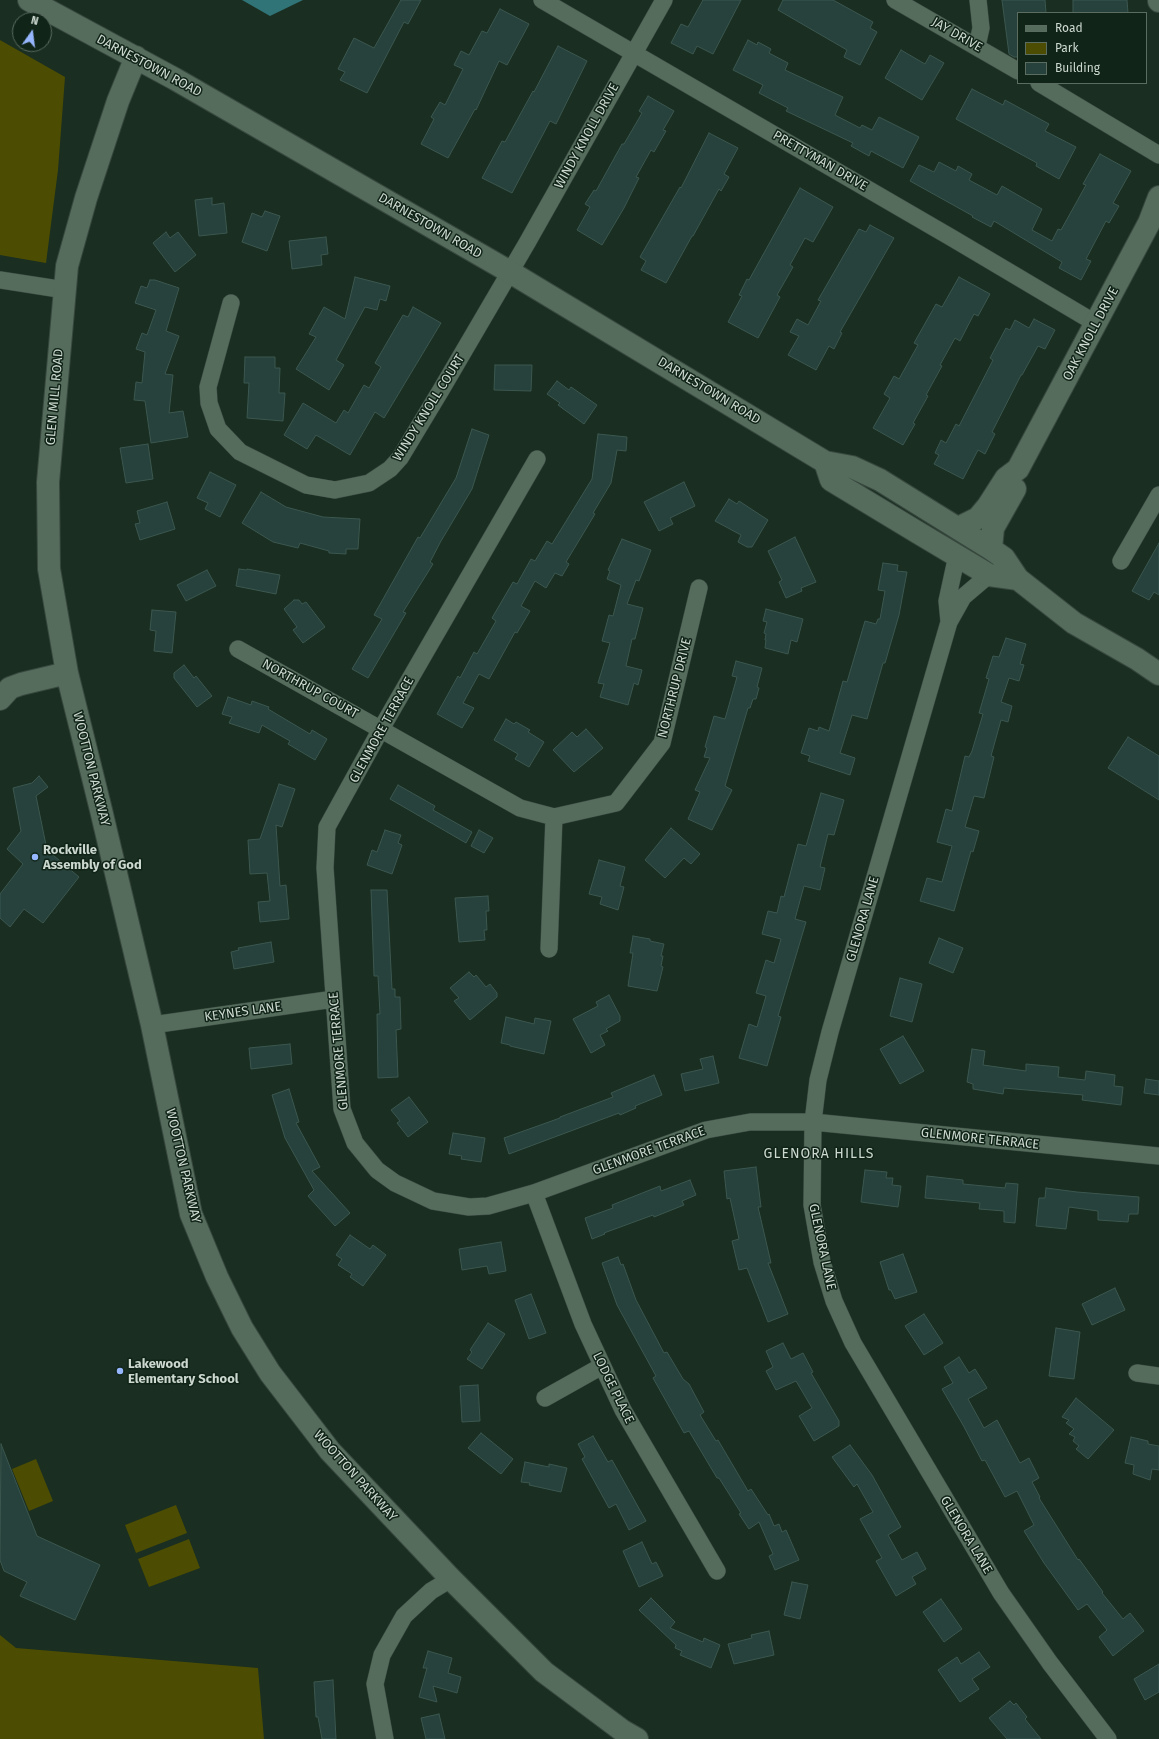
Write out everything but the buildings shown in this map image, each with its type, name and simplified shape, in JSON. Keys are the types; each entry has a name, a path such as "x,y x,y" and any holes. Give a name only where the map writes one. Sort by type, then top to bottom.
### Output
{"main road":[{"name":"DARNESTOWN ROAD","path":"29,0 83,31 136,57 510,272 826,462 852,467 880,480 991,548 1004,558 1018,579 1074,623 1137,659 1159,674"},
{"name":"GLEN MILL ROAD","path":"67,673 49,569 48,482 67,266 86,198 118,101 136,57"},
{"name":"OAK KNOLL DRIVE","path":"958,528 978,518 988,506 1006,478 1018,469 1097,324 1149,223 1159,197"},
{"path":"826,462 831,480 989,575 1018,579"},
{"name":"OAK KNOLL DRIVE","path":"991,548 993,528 1017,484 1018,469"},
{"path":"907,497 923,520 938,533 957,555"},
{"path":"0,699 10,688 20,684 67,673"},
{"name":"WOOTTON PARKWAY","path":"67,673 152,1025 191,1214 217,1277 242,1328 270,1373 330,1451 451,1578 544,1672 623,1731 637,1739"}],"street":[{"name":"PRETTYMAN DRIVE","path":"542,0 562,5 634,53 1097,324"},
{"name":"WINDY KNOLL DRIVE","path":"510,272 664,0"},
{"name":"JAY DRIVE","path":"895,0 1017,70"},
{"path":"977,46 981,28 978,0"},
{"path":"1041,84 1159,155"},
{"name":"WINDY KNOLL COURT","path":"231,303 208,387 209,403 218,429 240,452 306,485 335,490 369,483 390,469 400,458 510,272"},
{"path":"0,280 65,290"},
{"name":"GLENMORE TERRACE","path":"537,460 381,729 327,827 325,868 342,1109 355,1143 377,1170 395,1183 433,1202 469,1207 488,1206 534,1193 706,1130 750,1122 813,1122 1159,1156"},
{"path":"1121,561 1159,494"},
{"name":"GLENORA LANE","path":"949,622 947,601 957,555"},
{"name":"GLENORA LANE","path":"989,575 963,597 949,622 830,1032 818,1080 813,1122 812,1205 822,1262 834,1302 853,1343 1001,1593 1050,1663 1108,1739"},
{"name":"NORTHRUP DRIVE","path":"381,729 520,808 554,817 616,803 662,743 699,588"},
{"name":"NORTHRUP COURT","path":"238,649 381,729"},
{"path":"549,948 554,817"},
{"name":"KEYNES LANE","path":"152,1025 334,1000"},
{"name":"LODGE PLACE","path":"534,1193 583,1324 622,1410 717,1571"},
{"path":"545,1398 602,1366"},
{"path":"1137,1373 1159,1376"},
{"path":"385,1739 375,1684 382,1655 404,1616 431,1590 451,1578"}],"green space":[{"path":"0,40 12,47 12,52 21,52 65,77 58,170 46,263 0,255"},
{"path":"36,1459 53,1501 29,1511 12,1469"},
{"path":"176,1505 187,1533 136,1553 125,1525"},
{"path":"189,1539 200,1568 149,1587 138,1559"},
{"path":"0,1635 16,1648 258,1668 264,1739 0,1739"}],"water":[{"path":"242,0 303,0 270,16"}],"place":[{"name":"Rockville Assembly of God","path":"35,857"},
{"name":"Lakewood Elementary School","path":"120,1371"}],"district":[{"name":"GLENORA HILLS","path":"819,1154"}]}
